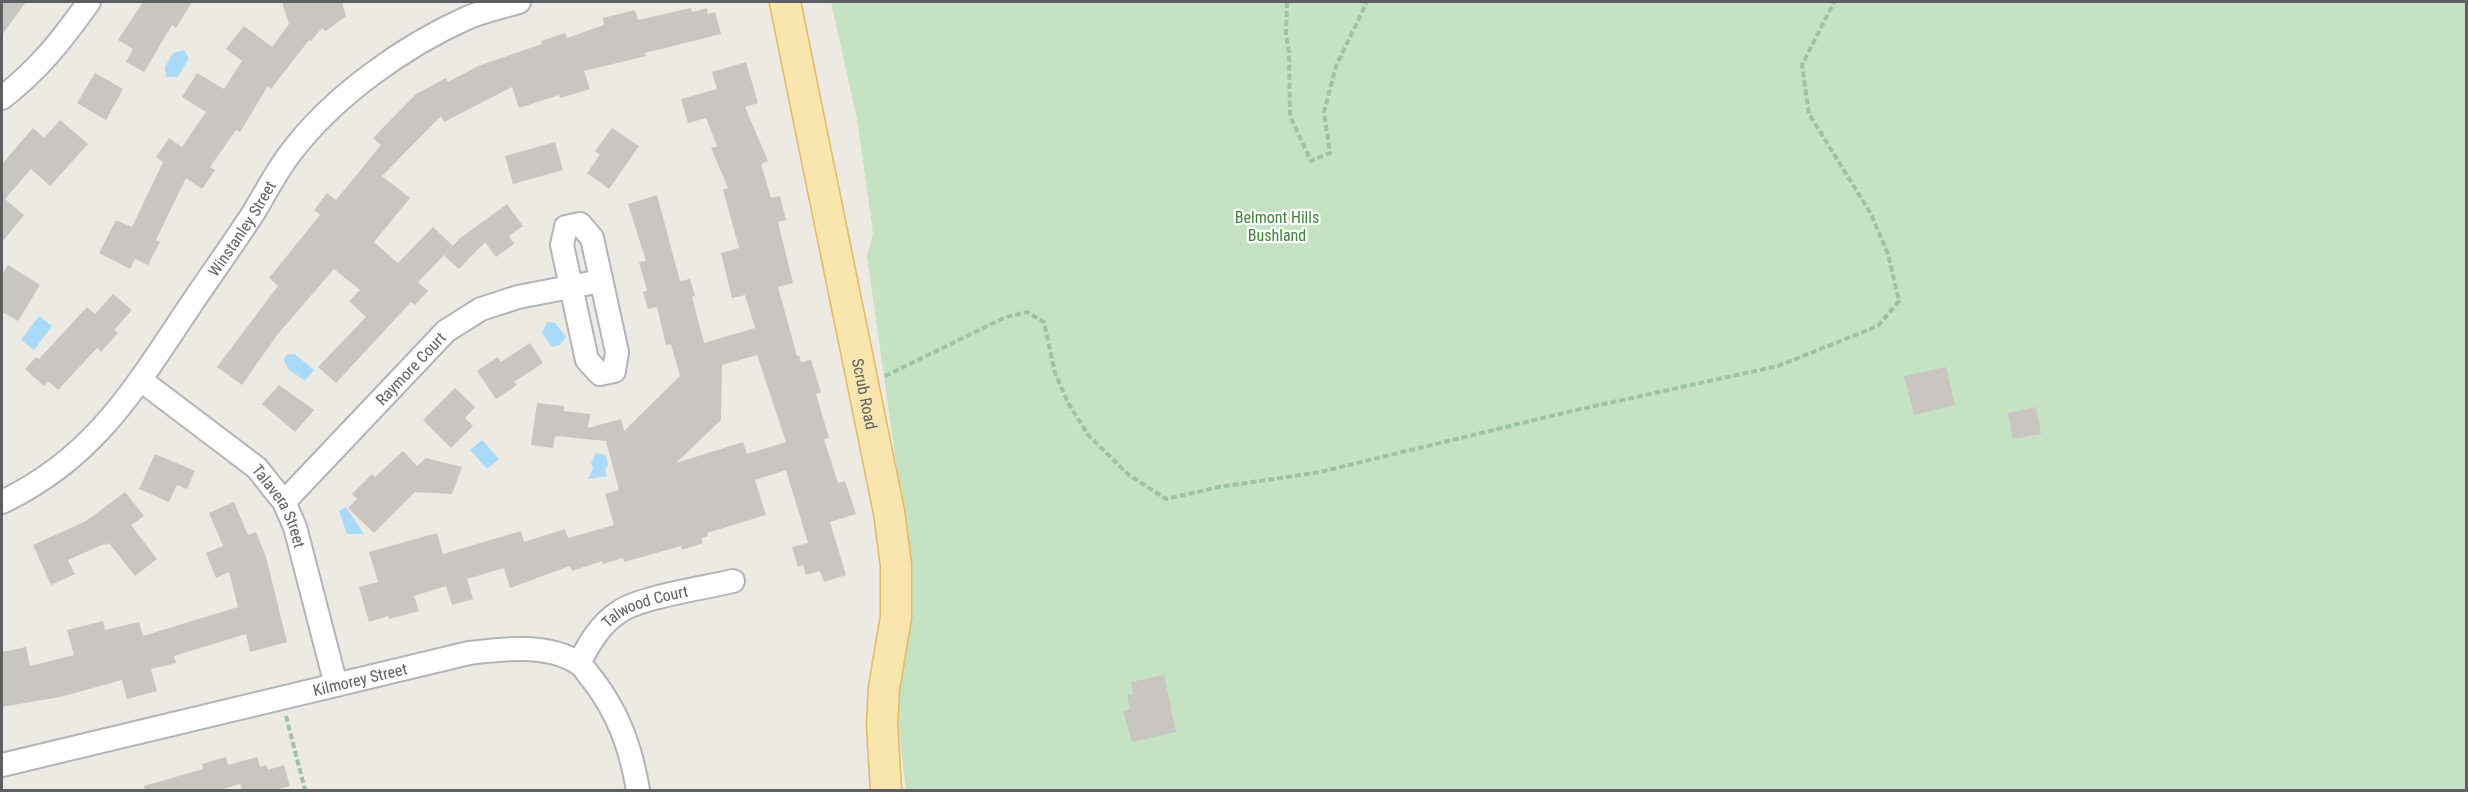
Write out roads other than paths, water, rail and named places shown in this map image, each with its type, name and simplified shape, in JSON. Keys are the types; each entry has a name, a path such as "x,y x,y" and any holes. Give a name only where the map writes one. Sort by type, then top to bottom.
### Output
{"main road":[{"name":"Scrub Road","path":"785,2 889,512 896,566 896,617 884,688 882,725 886,790"}],"street":[{"path":"2,98 58,46 88,2"},
{"name":"Winstanley Street","path":"2,502 30,489 105,426 142,381 292,151 340,100 402,51 469,17 519,2"},
{"path":"580,224 592,238 617,352 614,370 600,374 587,360 571,287 562,245 566,227 580,224"},
{"name":"Raymore Court","path":"284,502 446,331 481,309 519,297 601,281"},
{"name":"Talavera Street","path":"142,381 257,468 284,502 295,527 336,685"},
{"name":"Talwood Court","path":"579,663 593,637 620,611 650,600 733,581"},
{"name":"Kilmorey Street","path":"2,765 469,653 511,649 549,652 579,663"},
{"path":"579,663 599,688 620,722 633,758 638,790"}],"water":[{"path":"184,50 189,58 178,77 166,77 165,67 173,53"},
{"path":"39,316 52,326 34,350 21,340"},
{"path":"547,322 555,323 566,337 560,345 552,347 542,333"},
{"path":"295,354 314,370 305,381 288,369 284,360 286,355"},
{"path":"482,440 499,459 487,469 470,450"},
{"path":"596,453 606,455 607,476 588,479 593,468 591,463"},
{"path":"346,507 364,534 347,534 339,511"}],"park label":[{"name":"Belmont Hills Bushland","path":"1277,226"}]}
